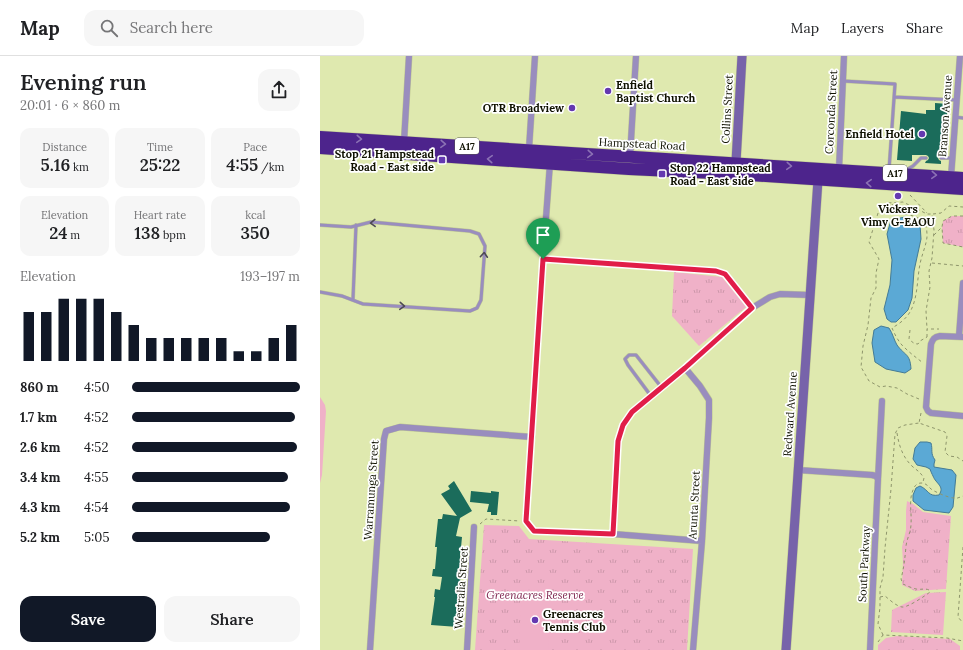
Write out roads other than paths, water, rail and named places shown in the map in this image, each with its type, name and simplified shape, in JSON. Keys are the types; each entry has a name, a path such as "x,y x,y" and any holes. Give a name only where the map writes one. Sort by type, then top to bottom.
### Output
{"highway":[{"name":"Hampstead Road","path":"320,137 529,149 550,157 630,163 955,181"},
{"path":"404,142 404,154"},
{"name":"Hampstead Road","path":"320,148 529,162 550,157"},
{"path":"529,149 529,162"},
{"name":"Hampstead Road","path":"839,175 895,173 955,181 963,189"}],"street":[{"path":"404,142 409,56"},
{"path":"529,149 535,56 531,56"},
{"path":"630,163 636,56"},
{"name":"Collins Street","path":"736,168 742,56"},
{"name":"Corconda Street","path":"839,175 844,56"},
{"name":"Branson Avenue","path":"955,181 952,158 960,56"},
{"path":"550,157 526,521 534,531 613,534 702,540"},
{"name":"Redward Avenue","path":"786,650 819,174"},
{"path":"543,259 716,271 725,274 752,308"},
{"path":"963,283 961,336 936,337 931,344 926,407 931,413 963,416"},
{"path":"613,534 618,441 623,425 632,412 662,388 752,308 770,297 780,294 810,295"},
{"name":"Arunta Street","path":"685,368 709,400 702,540 693,650"},
{"name":"South Parkway","path":"870,647 882,401"},
{"name":"Warramunga Street","path":"370,650 384,439 386,431 400,427 532,437"},
{"path":"798,470 872,474 878,479"},
{"name":"Westralia Street","path":"467,650 474,527"}],"lane":[{"path":"843,81 895,84 895,173 913,166 921,158 926,158"},
{"path":"894,97 956,100"},
{"path":"955,117 963,118"},
{"path":"941,158 952,158"},
{"path":"320,225 351,227 371,222 470,231 479,234 485,246 481,300 477,308 470,311 363,304 353,299 320,292"},
{"path":"353,299 356,225"},
{"path":"652,396 628,365 625,359 629,355 636,355 662,388"}],"water":[{"path":"905,217 920,224 921,239 914,271 912,298 908,310 896,322 891,322 887,319 884,309 890,285 892,260 887,234 891,220"},
{"path":"881,326 889,328 897,345 910,360 911,369 905,373 886,369 875,362 872,343 874,330"},
{"path":"920,442 931,443 933,458 935,460 934,467 952,470 956,475 953,507 949,513 924,510 913,501 913,495 916,488 920,486 933,495 939,495 941,492 941,487 934,479 930,469 917,465 913,459 915,448"}],"place":[{"name":"Enfield Baptist Church","path":"608,91"},
{"name":"OTR Broadview","path":"572,108"},
{"name":"Enfield Hotel","path":"922,134"},
{"name":"Stop 21 Hampstead Road - East side","path":"442,160"},
{"name":"Stop 22 Hampstead Road - East side","path":"662,174"},
{"name":"Vickers Vimy G-EAOU","path":"898,196"},
{"name":"Greenacres Tennis Club","path":"535,620"}],"park label":[{"name":"Greenacres Reserve","path":"535,595"}]}
